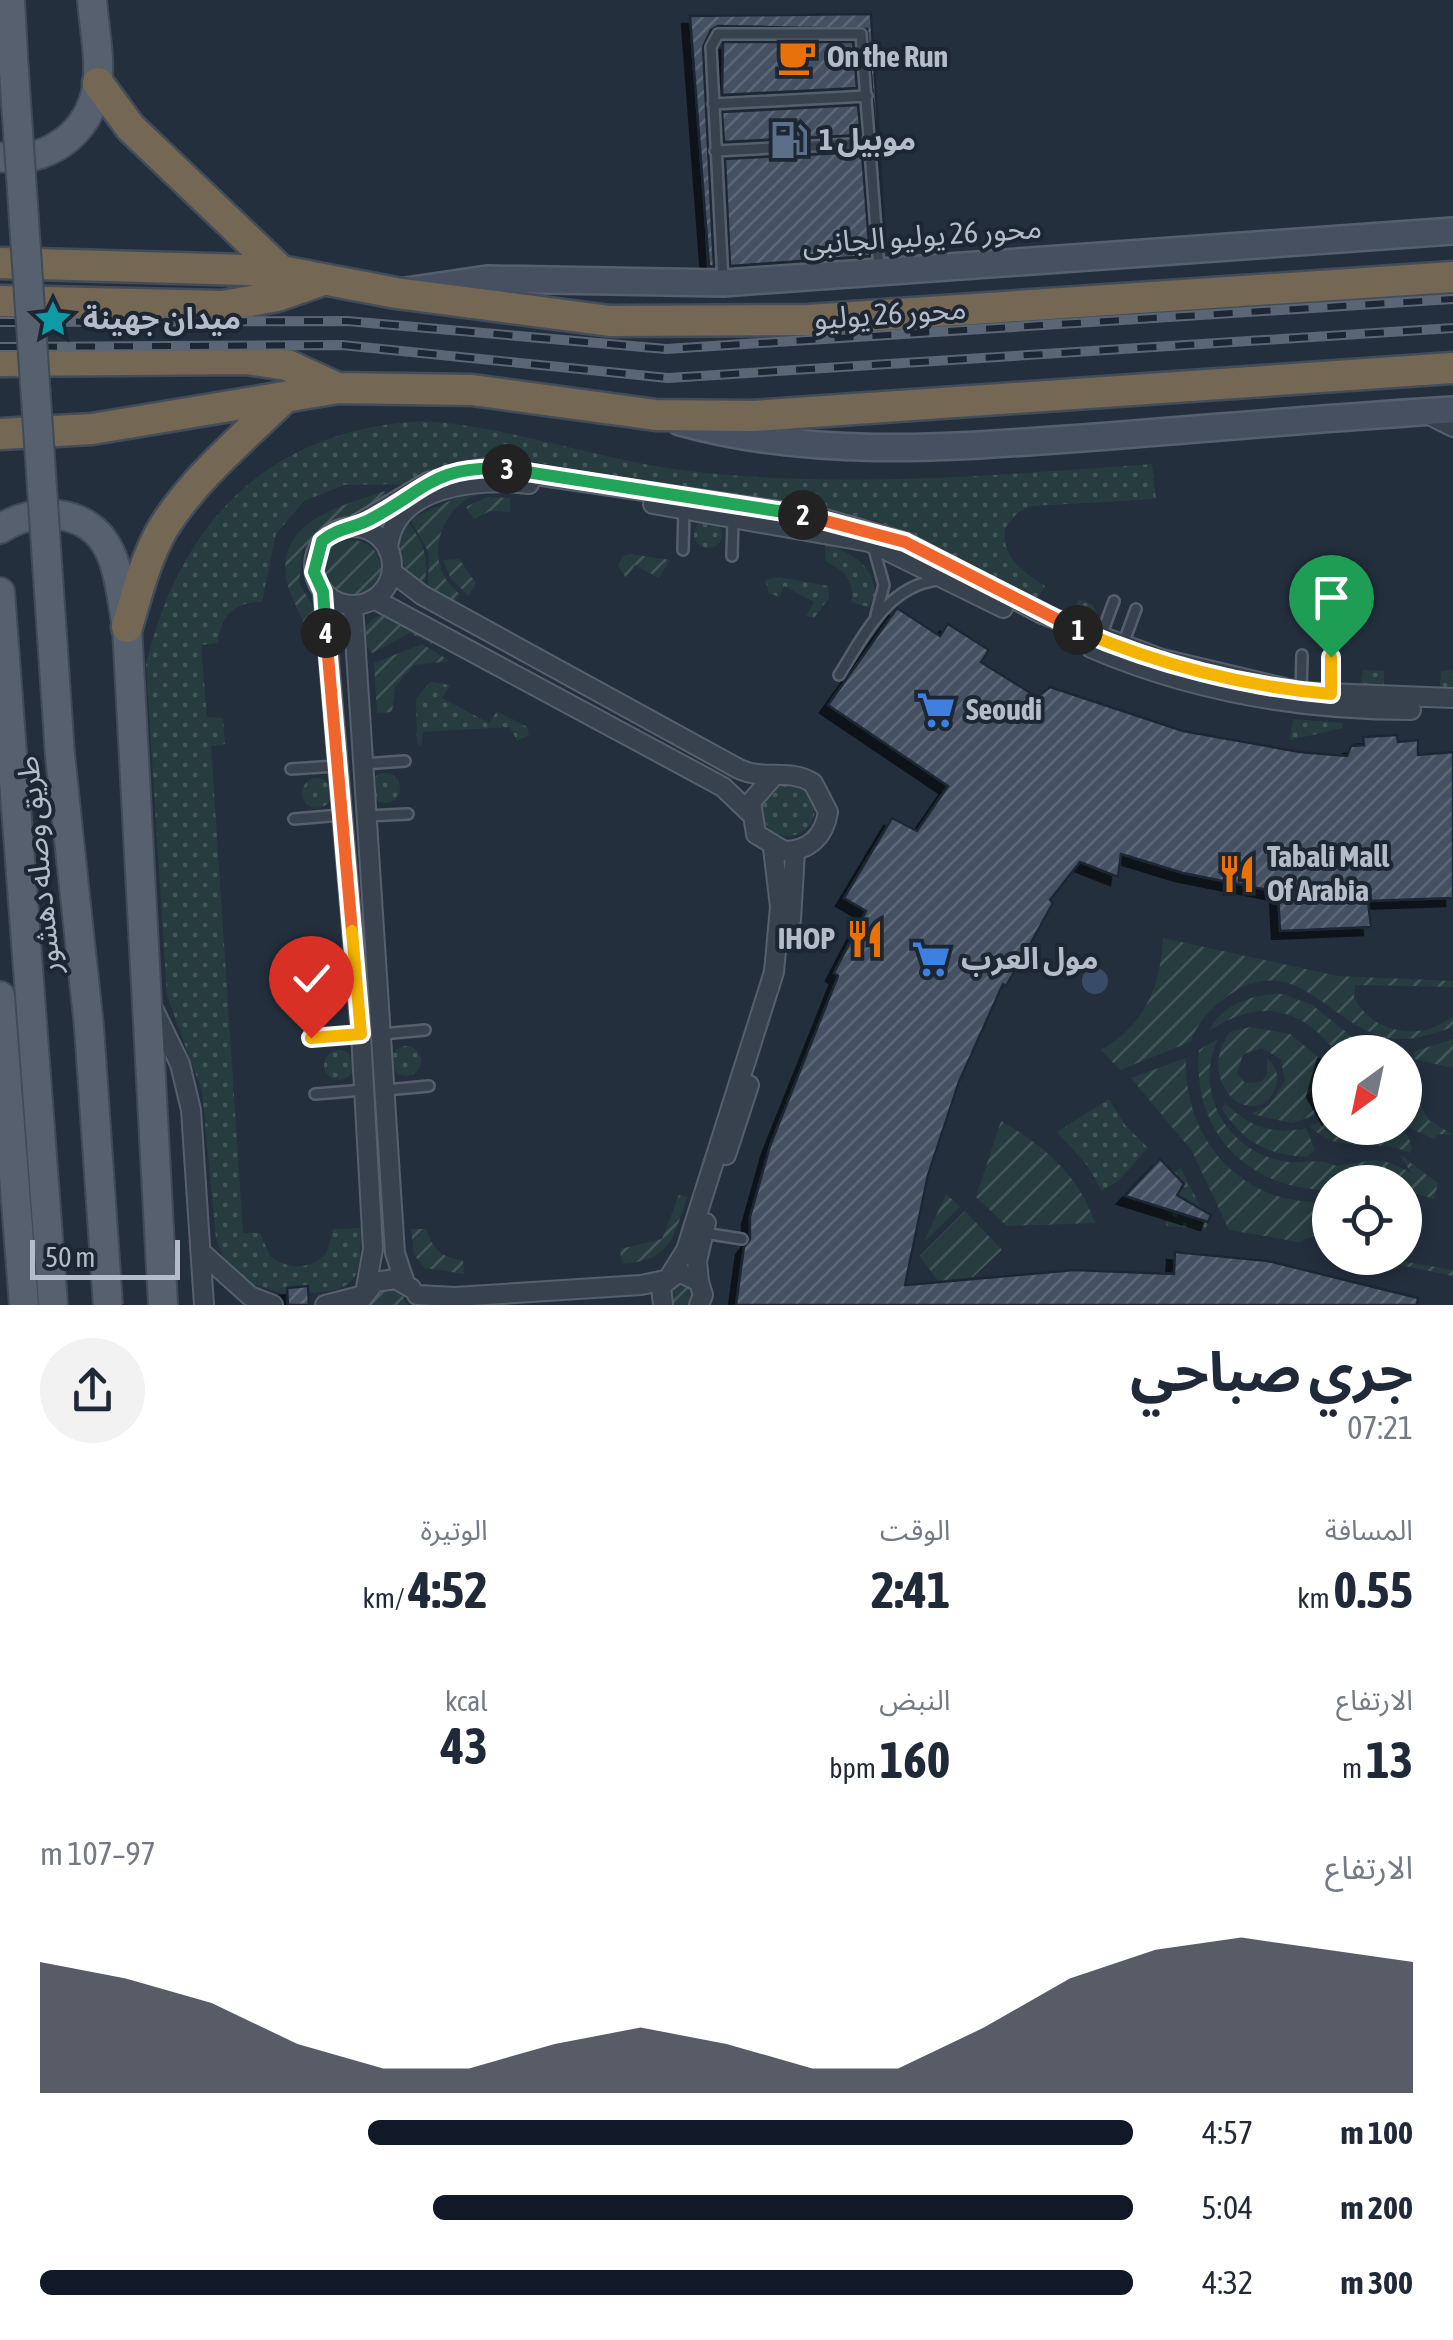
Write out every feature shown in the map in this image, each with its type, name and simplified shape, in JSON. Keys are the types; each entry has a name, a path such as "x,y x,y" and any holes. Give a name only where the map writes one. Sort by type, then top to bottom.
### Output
{"highway":[{"path":"98,83 130,126 282,271"},
{"name":"محور 26 يوليو","path":"0,263 282,271 396,293 610,321 724,322 1453,277"},
{"path":"0,301 222,306 277,296 330,278"},
{"path":"0,361 246,359 287,366 338,388"},
{"path":"0,434 92,429 338,388 472,390 656,416 753,416 1453,368"},
{"path":"127,627 142,572 162,530 214,466 285,397"}],"main road":[{"name":"طريق وصله دهشور","path":"10,0 60,755 89,1027 108,1305"},
{"path":"0,158 36,156 61,144 88,113 98,83 92,0"},
{"name":"محور 26 يوليو الجانبى","path":"396,293 487,279 723,283 1453,231"},
{"path":"656,416 759,442 941,448 1453,410"},
{"path":"0,529 24,516 51,513 91,529 110,552 127,627 163,1305"},
{"name":"طريق وصله دهشور","path":"0,592 54,1305"},
{"path":"0,996 24,1305"}],"street":[{"path":"1423,412 1453,427"},
{"path":"361,1296 373,1250 361,1034 323,592 314,572 317,551 331,534 352,527 428,482 486,468 685,503"},
{"path":"374,599 723,787 750,813 756,834 773,848 795,851 822,833 826,801 804,777 772,778 740,769 422,596 392,572 388,550 391,528 404,512 434,494 466,484 509,482 814,516 890,536 1098,644"},
{"path":"734,510 869,542 1120,653 1301,698 1453,710"},
{"path":"352,527 373,533 388,550"},
{"path":"323,592 353,606 374,599 392,572"},
{"path":"353,606 395,1253 414,1294"},
{"path":"1331,700 1453,698"},
{"path":"750,813 756,792 772,778"},
{"path":"699,1305 698,1232 774,972 780,907 773,848"},
{"path":"662,1305 660,1293 698,1232 784,970 795,851"},
{"path":"145,993 187,1085 204,1305"},
{"path":"201,1252 250,1296 273,1305"},
{"path":"325,1305 361,1296 385,1279 414,1294 455,1297 641,1285 688,1273 699,1282"}],"lane":[{"path":"723,283 711,47 718,34 854,31 863,40 880,270"},
{"path":"713,104 866,96"},
{"path":"716,150 870,143"},
{"path":"683,550 685,503"},
{"path":"732,556 734,510"},
{"path":"869,542 884,576 876,618"},
{"path":"839,675 876,618 912,586 952,581"},
{"path":"1098,644 1114,602"},
{"path":"1120,653 1136,609"},
{"path":"1301,698 1302,654"},
{"path":"1331,657 1331,700"},
{"path":"363,764 405,761"},
{"path":"290,769 336,766"},
{"path":"366,816 408,814"},
{"path":"294,819 342,815"},
{"path":"382,1034 426,1030"},
{"path":"311,1038 361,1034"},
{"path":"386,1090 429,1086"},
{"path":"315,1094 364,1090"},
{"path":"698,1232 742,1239"}],"green space":[{"path":"421,421 487,429 656,466 747,476 863,480 1152,464 1156,499 1032,506 1018,512 1005,528 1010,555 1045,586 1038,598 1069,614 1079,600 1093,605 1097,614 1086,625 921,539 877,521 505,457 455,462 409,484 344,485 304,501 276,534 262,602 244,604 231,612 222,625 218,643 201,645 207,717 223,718 225,744 211,746 243,1233 260,1233 270,1256 299,1266 326,1254 333,1229 361,1228 358,1268 348,1284 326,1292 309,1293 308,1286 287,1288 287,1295 244,1281 225,1261 216,1239 202,1091 167,996 146,665 161,614 182,567 208,527 239,492 276,464 319,443 367,428"},
{"path":"474,490 476,495 451,513 439,540 441,570 460,594 455,601 428,587 429,553 410,519"},
{"path":"385,491 385,498 360,519 324,526 303,549 299,583 312,604 318,631 308,633 287,582 286,561 291,544 315,519"},
{"path":"487,497 510,498 510,512 490,511 474,519 466,507"},
{"path":"708,520 718,524 722,534 718,544 708,548 698,544 694,534 698,524"},
{"path":"406,521 424,550 424,584 405,568 397,539"},
{"path":"352,540 373,548 381,569 373,590 352,598 331,590 323,569 331,548"},
{"path":"826,544 845,552 867,569 875,597 868,607 851,602 852,588 847,577 825,561"},
{"path":"623,556 670,560 659,578 635,565 626,578 618,566"},
{"path":"459,559 476,583 469,596 451,579 443,560"},
{"path":"779,577 828,586 829,598 814,618 806,616 814,602 784,586 779,597 769,593 765,580"},
{"path":"385,615 434,639 431,644 410,633 372,653 363,642 364,632 371,620"},
{"path":"422,644 450,661 414,665 395,687 392,712 377,713 374,663"},
{"path":"1363,670 1384,671 1384,687 1440,687 1441,671 1453,670 1453,690 1360,690"},
{"path":"430,682 450,685 442,698 489,723 497,711 527,727 529,735 517,741 510,727 423,732 421,747 417,742 416,699"},
{"path":"1293,719 1342,723 1343,728 1290,740"},
{"path":"385,773 396,777 400,788 396,799 385,803 374,799 370,788 374,777"},
{"path":"317,778 328,782 332,793 328,804 317,808 306,804 302,793 306,782"},
{"path":"788,782 807,790 815,809 807,828 788,836 769,828 761,809 769,790"},
{"path":"1163,938 1338,976 1453,981 1453,987 1355,985 1354,998 1374,1020 1399,1031 1427,1029 1453,1016 1453,1027 1422,1036 1379,1035 1293,985 1274,981 1253,983 1216,1005 1190,1042 1120,1070 1101,1050 1129,1029 1148,1003 1162,956"},
{"path":"1283,994 1312,1005 1350,1035 1321,1035 1294,1017 1263,1011 1228,1020 1210,1030 1231,1007 1262,996"},
{"path":"1250,1027 1290,1034 1312,1052 1312,1116 1292,1123 1251,1114 1269,1105 1285,1081 1281,1059 1262,1048 1243,1054 1237,1073 1245,1083 1261,1082 1267,1074 1267,1058 1276,1070 1276,1086 1267,1100 1255,1106 1243,1105 1232,1097 1218,1069 1220,1051 1230,1032"},
{"path":"1218,1039 1211,1059 1212,1098 1231,1131 1245,1145 1282,1161 1333,1165 1312,1165 1312,1188 1274,1180 1231,1151 1215,1130 1205,1106 1199,1080 1199,1050"},
{"path":"1453,1039 1453,1068 1422,1061 1422,1049"},
{"path":"406,1046 417,1050 421,1061 417,1072 406,1076 395,1072 391,1061 395,1050"},
{"path":"339,1050 353,1059 354,1065 345,1079 339,1080 325,1071 324,1065 333,1051"},
{"path":"1186,1058 1195,1116 1208,1142 1225,1164 1246,1181 1271,1194 1312,1201 1312,1237 1299,1242 1229,1230 1192,1151 1131,1078"},
{"path":"1109,1099 1125,1125 1148,1148 1118,1181 1102,1191 1086,1164 1057,1132"},
{"path":"1225,1103 1243,1118 1272,1130 1306,1128 1315,1150 1307,1157 1269,1150 1238,1130 1222,1109"},
{"path":"1422,1108 1429,1120 1453,1135 1438,1134 1434,1139 1422,1134"},
{"path":"1001,1121 1058,1163 1079,1190 1095,1223 1007,1226 976,1197"},
{"path":"1364,1145 1411,1145 1412,1148 1410,1153"},
{"path":"1367,1161 1394,1165 1342,1165"},
{"path":"1181,1168 1208,1222 1206,1229 1166,1226 1169,1208 1192,1204 1177,1195 1183,1184 1173,1172"},
{"path":"1422,1171 1438,1183 1434,1199 1422,1195"},
{"path":"946,1194 960,1207 924,1242"},
{"path":"679,1195 687,1197 667,1245 650,1258 622,1264 620,1249 662,1239"},
{"path":"965,1211 1002,1250 973,1277 938,1281 920,1256"},
{"path":"411,1229 426,1229 439,1252 463,1260 464,1274 425,1268 414,1255"},
{"path":"1422,1265 1453,1270 1453,1276 1422,1270"},
{"path":"675,1281 685,1281 692,1288 692,1298 685,1305 675,1305 668,1298 668,1288"},
{"path":"388,1289 403,1296 408,1305 364,1305 379,1290"}],"water":[{"path":"1095,968 1104,972 1108,981 1104,990 1095,994 1086,990 1082,981 1086,972"}],"building":[{"path":"871,14 884,224 867,29 718,26 711,30 703,47 714,267 709,266 690,16"},
{"path":"723,42 853,42 857,88 722,95"},
{"path":"858,105 861,135 724,142 722,112"},
{"path":"862,152 870,256 730,266 725,159"},
{"name":"مول العرب","path":"897,608 940,636 948,624 989,650 981,662 1037,697 1050,687 1183,731 1300,752 1347,756 1351,746 1364,745 1363,737 1397,735 1398,742 1418,740 1418,755 1453,752 1453,898 1368,901 1371,927 1280,931 1278,892 1183,873 1121,854 1118,877 1080,862 1050,900 1053,903 1029,946 1006,986 1003,984 959,1082 928,1175 905,1285 1074,1270 1174,1274 1175,1252 1268,1261 1312,1275 1418,1298 1417,1305 736,1305 744,1247 750,1239 750,1217 770,1146 838,976 834,973 866,911 844,898 892,818 917,831 948,786 828,705"},
{"path":"1160,1159 1184,1184 1177,1195 1211,1215 1208,1222 1125,1196"},
{"path":"308,1286 309,1305 288,1305 287,1288"}],"railway":[{"path":"0,322 347,321 666,349 1453,299"},
{"path":"0,347 342,345 668,378 1453,328"}],"place":[{"name":"On the Run","path":"797,57"},
{"name":"موبيل 1","path":"789,140"},
{"name":"ميدان جهينة","path":"53,319"},
{"name":"Seoudi","path":"936,710"},
{"name":"Tabali Mall Of Arabia","path":"1237,874"},
{"name":"IHOP","path":"865,939"},
{"name":"مول العرب","path":"931,959"}],"route":[{"path":"311,1038 361,1034 323,592 317,583 314,561 322,541 331,534 366,522 412,490 444,476 486,468 508,470 844,523 905,542 1042,614 1100,639 1251,682 1331,694 1331,657"}]}
